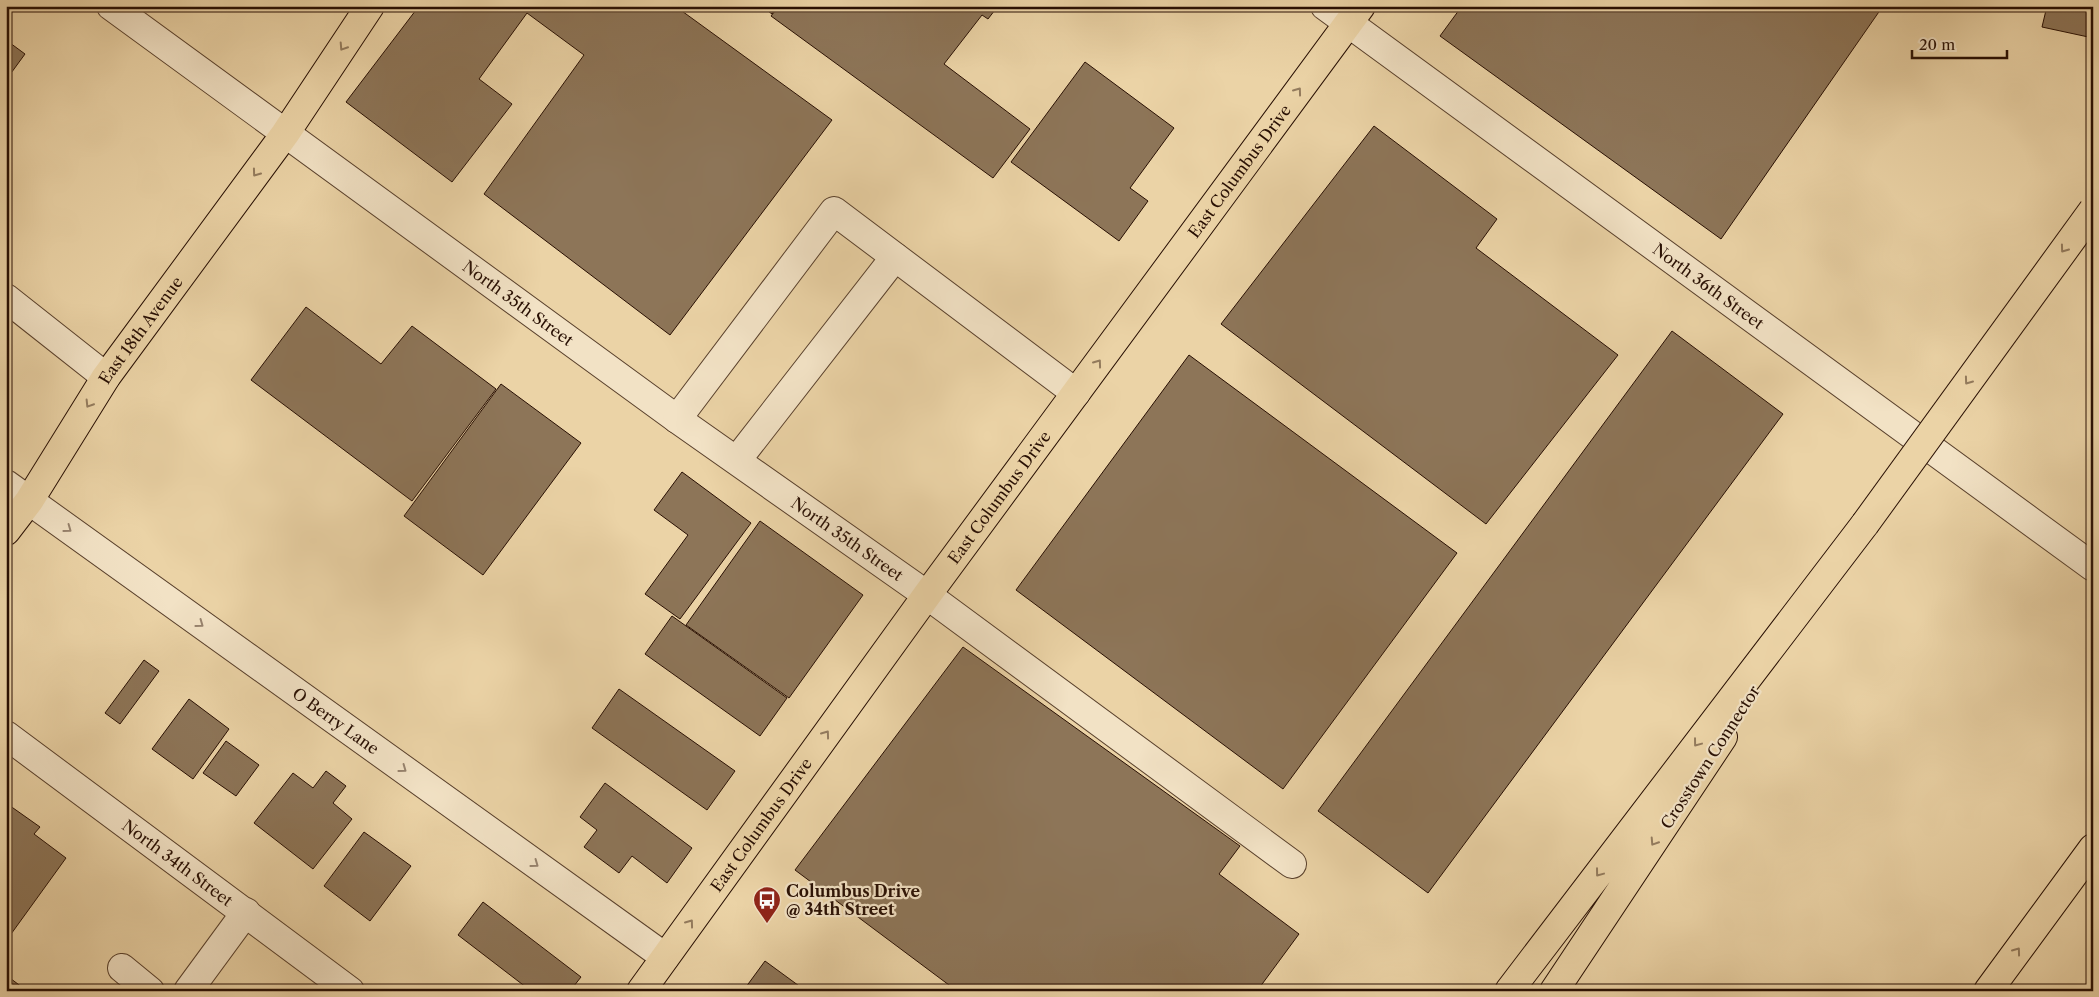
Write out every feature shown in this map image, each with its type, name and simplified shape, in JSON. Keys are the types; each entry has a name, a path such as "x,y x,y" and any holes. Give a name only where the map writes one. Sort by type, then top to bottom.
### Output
{"main road":[{"name":"East 18th Avenue","path":"6,532 28,501 106,377 285,134 370,6"},
{"name":"East Columbus Drive","path":"642,991 927,595 1355,15"},
{"path":"1509,991 1864,524 2093,210"},
{"name":"Crosstown Connector","path":"1554,991 1864,524"},
{"path":"1988,991 2093,848"}],"street":[{"name":"North 35th Street","path":"111,6 677,419 927,595 1292,864"},
{"name":"North 36th Street","path":"1325,6 1355,15 2093,567"},
{"path":"677,419 834,211 1076,393"},
{"path":"736,460 895,257"},
{"path":"6,298 106,377"},
{"name":"O Berry Lane","path":"6,484 665,957"},
{"name":"North 34th Street","path":"6,734 350,991"},
{"path":"188,991 246,912"},
{"path":"122,968 150,991"}],"building":[{"path":"419,6 675,6 832,120 670,335 484,194 584,55 527,13 479,79 512,104 452,182 346,102"},
{"path":"761,6 777,6 772,14"},
{"path":"779,6 853,6 860,12 865,6 998,6 988,19 982,15 944,64 1030,129 993,178 771,16"},
{"path":"1462,6 1883,6 1721,239 1440,36"},
{"path":"2047,6 2093,6 2093,38 2042,27"},
{"path":"6,40 25,54 6,80"},
{"path":"1085,62 1174,128 1130,188 1148,201 1119,241 1011,162"},
{"path":"1374,126 1497,219 1476,248 1618,355 1486,524 1221,324"},
{"path":"306,307 381,364 412,326 496,389 412,501 251,380"},
{"path":"1672,331 1783,414 1428,893 1318,811"},
{"path":"1189,355 1457,553 1283,789 1016,590"},
{"path":"501,384 581,443 483,575 404,516"},
{"path":"682,472 751,523 680,619 645,594 688,535 654,510"},
{"path":"760,521 863,595 789,698 686,625"},
{"path":"672,616 787,698 760,736 645,654"},
{"path":"963,647 1240,846 1219,874 1299,934 1257,991 957,991 795,870"},
{"path":"144,660 159,671 120,724 105,713"},
{"path":"619,689 735,771 707,810 592,728"},
{"path":"189,699 229,729 193,779 152,749"},
{"path":"226,741 259,765 236,796 203,773"},
{"path":"326,771 346,786 333,803 352,819 313,869 254,823 293,773 313,788"},
{"path":"605,783 692,848 667,883 632,856 619,873 584,847 597,830 580,817"},
{"path":"6,803 40,827 34,834 66,858 6,941"},
{"path":"364,832 411,866 370,921 324,886"},
{"path":"483,902 581,977 570,991 531,991 458,935"},
{"path":"765,961 806,991 743,991"},
{"path":"6,975 27,991 6,991"}],"place":[{"name":"Columbus Drive @ 34th Street","path":"767,924"}]}
